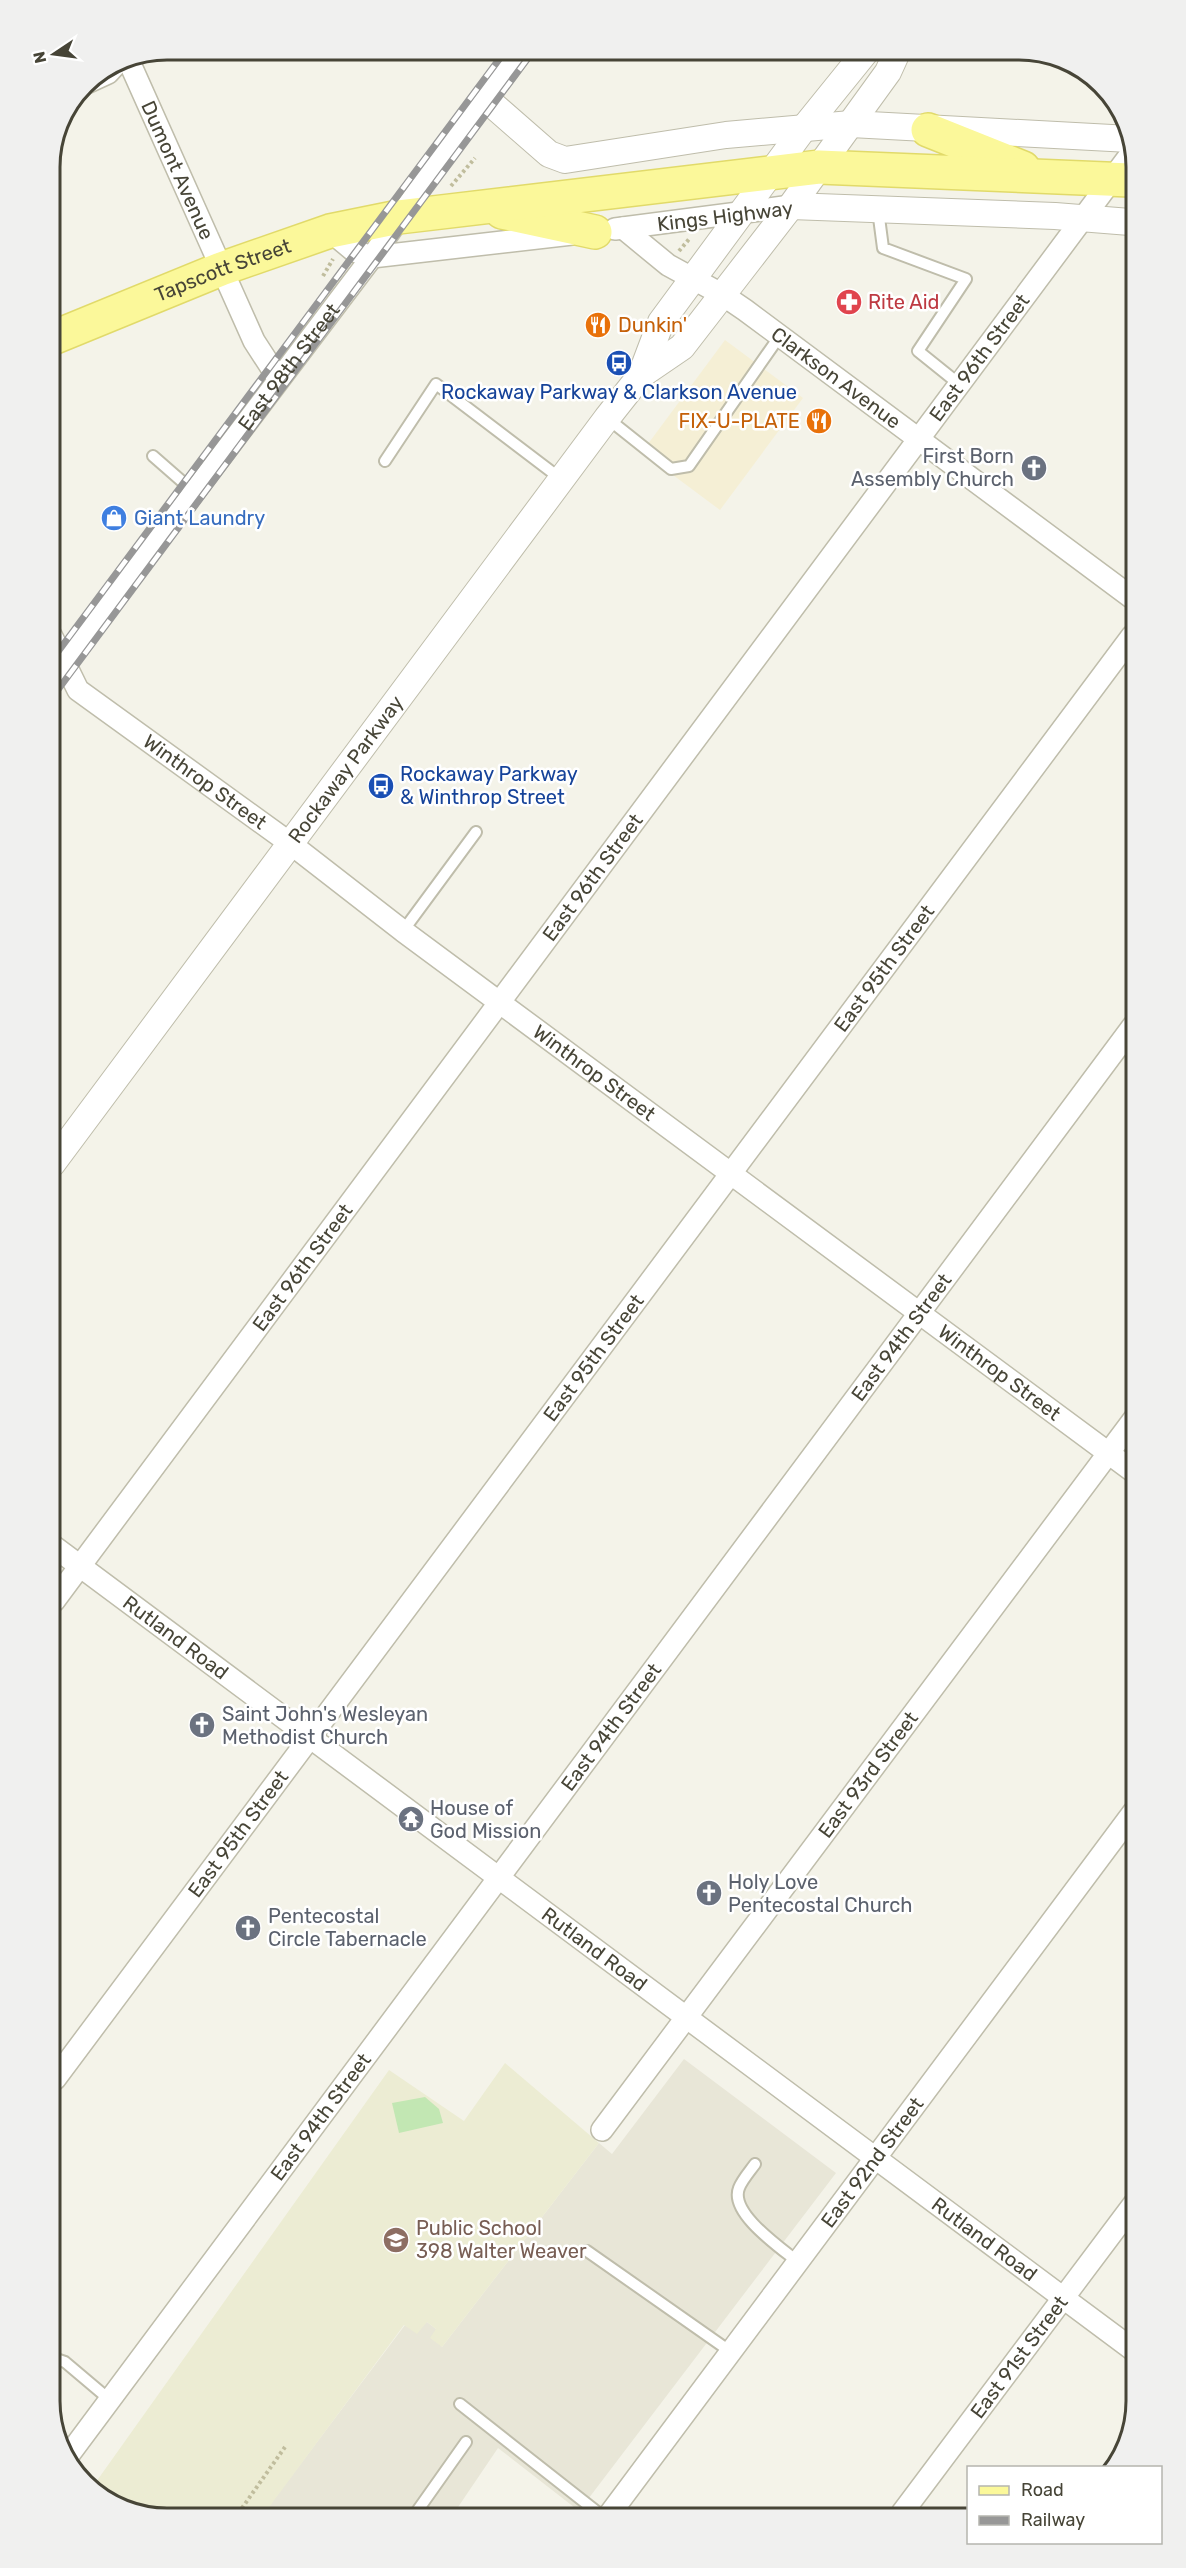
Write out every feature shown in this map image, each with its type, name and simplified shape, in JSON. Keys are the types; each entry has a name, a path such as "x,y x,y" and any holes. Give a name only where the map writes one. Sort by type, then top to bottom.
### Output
{"main road":[{"path":"928,130 1047,177"},
{"name":"Kings Highway","path":"399,217 819,167 1121,180"},
{"path":"477,207 609,230"},
{"name":"Tapscott Street","path":"60,335 221,269 333,244 399,217"}],"street":[{"name":"East 98th Street","path":"60,668 372,257 515,60"},
{"name":"Rockaway Parkway","path":"60,1153 640,375 661,322 804,128 859,60"},
{"name":"Rockaway Parkway","path":"640,375 682,347 791,206 888,72 893,60"},
{"name":"Dumont Avenue","path":"131,66 254,341 278,378"},
{"path":"486,99 549,154 565,160 726,135 851,124 1122,140"},
{"name":"East 96th Street","path":"60,1593 1083,218 1121,180 1126,166"},
{"name":"Kings Highway","path":"372,257 742,214 791,206 1126,222"},
{"name":"Clarkson Avenue","path":"609,230 723,295 1126,593"},
{"path":"333,244 372,257"},
{"name":"East 95th Street","path":"60,2072 1126,644"},
{"name":"Winthrop Street","path":"60,654 78,690 291,844 403,931 1126,1466"},
{"name":"East 94th Street","path":"72,2451 1126,1035"},
{"name":"East 93rd Street","path":"602,2130 1126,1429"},
{"name":"Rutland Road","path":"60,1551 1126,2344"},
{"name":"East 92nd Street","path":"614,2508 1126,1822"},
{"name":"East 91st Street","path":"906,2508 1126,2214"}],"lane":[{"path":"878,210 883,248 966,279 918,351 959,384"},
{"path":"607,418 671,469 689,466 779,337"},
{"path":"385,461 436,384 561,479"},
{"path":"153,456 193,491"},
{"path":"403,931 476,832"},
{"path":"755,2164 739,2187 738,2194 742,2212 798,2262"},
{"path":"587,2250 731,2352"},
{"path":"60,2361 65,2362 110,2400"},
{"path":"460,2404 592,2508"},
{"path":"419,2508 466,2442"}],"path":[{"path":"450,186 475,158"},
{"path":"672,258 693,235"},
{"path":"329,276 323,276 333,244"},
{"path":"242,2508 285,2447"}],"shaded area":[{"path":"725,340 803,398 720,510 642,452"},
{"path":"684,2059 836,2173 581,2508 575,2508 498,2448 457,2508 268,2508 405,2325 427,2322 436,2329 442,2347 599,2143 612,2154"},
{"name":"Public School 398 Walter Weaver","path":"505,2063 599,2143 442,2347 430,2338 436,2329 427,2322 417,2334 404,2325 268,2508 153,2507 126,2500 113,2494 96,2481 389,2070 464,2121"}],"green space":[{"path":"425,2097 439,2109 443,2123 399,2133 392,2103"}],"railway":[{"path":"60,649 499,60"},
{"path":"60,687 527,60"}],"place":[{"name":"Rite Aid","path":"849,302"},
{"name":"Dunkin'","path":"598,325"},
{"name":"Rockaway Parkway & Clarkson Avenue","path":"619,363"},
{"name":"FIX-U-PLATE","path":"819,421"},
{"name":"First Born Assembly Church","path":"1034,468"},
{"name":"Giant Laundry","path":"114,518"},
{"name":"Rockaway Parkway & Winthrop Street","path":"381,786"},
{"name":"Saint John's Wesleyan Methodist Church","path":"202,1725"},
{"name":"House of God Mission","path":"411,1819"},
{"name":"Holy Love Pentecostal Church","path":"709,1893"},
{"name":"Pentecostal Circle Tabernacle","path":"248,1928"},
{"name":"Public School 398 Walter Weaver","path":"396,2240"}]}
